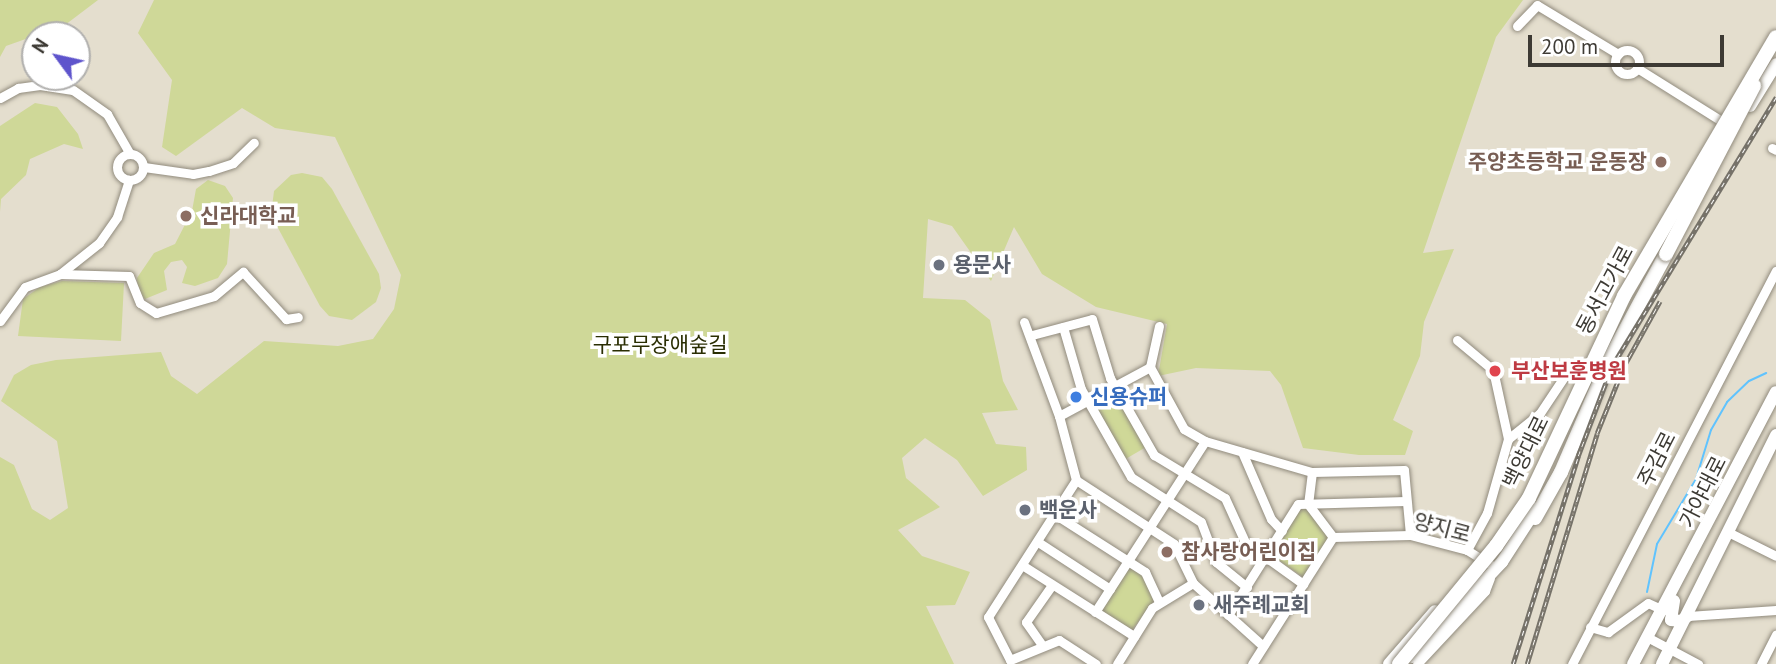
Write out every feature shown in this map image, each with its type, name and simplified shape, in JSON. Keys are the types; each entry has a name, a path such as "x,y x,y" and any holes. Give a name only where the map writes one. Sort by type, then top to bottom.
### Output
{"highway":[{"name":"동서고가로","path":"1404,664 1496,546 1529,498 1596,350 1776,34"},
{"name":"동서고가로","path":"1404,664 1482,576 1534,503 1600,356 1776,51"},
{"path":"1535,518 1561,472 1609,359 1748,107 1755,86"},
{"path":"1519,503 1583,358 1624,278 1681,181 1703,158"}],"main road":[{"name":"백양대로","path":"1389,664 1483,560 1504,532 1537,476 1584,366 1639,256 1776,34"},
{"name":"백양대로","path":"1404,664 1494,570 1536,511 1634,301 1776,64"},
{"name":"가야대로","path":"1633,664 1776,392"},
{"name":"가야대로","path":"1662,664 1772,452 1776,435"},
{"path":"1504,532 1519,503"},
{"path":"1517,541 1535,518"},
{"path":"1677,584 1669,615 1675,622 1688,616"}],"street":[{"path":"1517,26 1537,5 1618,54 1634,52 1638,57 1637,68"},
{"path":"1618,54 1616,66 1621,72 1637,68 1736,130"},
{"path":"0,98 18,88 40,85 72,90 107,114 130,154 139,158 144,167"},
{"path":"144,167 193,174 209,171 233,163 254,143"},
{"path":"129,180 117,168 121,159 130,154"},
{"path":"129,180 140,176 144,167"},
{"path":"0,321 25,287 60,274 99,243 117,217 129,180"},
{"name":"주감로","path":"1572,664 1776,271"},
{"path":"60,274 129,276 140,303 156,313 214,296 243,272 286,319 299,317"},
{"path":"1032,335 1092,319 1116,386 1154,455 1185,471 1225,498 1245,542 1303,584"},
{"path":"1024,322 1032,335 1059,416 1076,480 1174,544 1193,583 1263,646"},
{"path":"1159,326 1150,367 1184,429 1205,441 1312,472 1404,470 1410,535"},
{"path":"1063,327 1088,401 1131,477 1201,522 1216,562 1247,587"},
{"path":"1457,340 1493,370 1508,439 1487,513 1467,550"},
{"path":"1508,439 1540,413 1570,368 1584,366"},
{"path":"1059,416 1150,367"},
{"path":"1095,612 1205,441"},
{"path":"1242,452 1270,519 1282,531"},
{"path":"1252,664 1333,537 1308,504 1312,472"},
{"path":"1076,480 988,617 1010,662 1042,645 1059,640 1096,664"},
{"path":"1228,615 1298,504 1406,501"},
{"path":"1056,515 1145,572 1159,602"},
{"path":"1730,533 1776,556"},
{"name":"양지로","path":"1333,537 1410,535 1467,550 1494,570"},
{"path":"1038,542 1110,589"},
{"path":"1022,565 1134,636"},
{"path":"1418,664 1485,591 1494,570"},
{"path":"1116,664 1159,602 1193,583"},
{"path":"1042,645 1026,622 1052,585"},
{"path":"1590,627 1608,632 1648,603 1663,610"},
{"path":"1688,616 1776,610"},
{"path":"1761,664 1776,635"},
{"path":"1647,637 1698,664"}],"green space":[{"path":"0,0 98,0 70,21 21,21 21,41 6,46 0,57"},
{"name":"구포무장애숲길","path":"154,0 1523,0 1496,37 1423,253 1454,249 1424,322 1420,356 1393,420 1413,431 1405,455 1359,455 1303,448 1281,385 1270,371 1196,368 1158,376 1167,324 1096,307 1042,274 1014,227 991,281 952,226 928,219 923,298 965,300 990,320 1003,381 1018,410 982,413 996,444 1026,447 1027,470 983,496 957,460 925,438 902,458 906,478 940,507 898,530 922,556 970,572 955,605 926,606 954,664 0,664 0,457 14,465 32,509 50,520 68,508 57,441 1,401 14,375 31,365 56,360 161,352 171,376 197,394 264,341 338,346 373,339 394,309 401,275 335,137 275,128 242,108 176,156 162,147 172,80 138,33"},
{"path":"35,103 57,107 78,134 83,149 64,144 30,159 26,175 1,199 0,212 0,126"},
{"path":"302,173 322,177 332,189 379,274 381,288 376,302 352,320 329,316 320,306 271,215 274,191 291,175"},
{"path":"208,180 225,186 233,198 227,264 218,278 195,286 182,283 187,267 182,260 171,262 164,271 167,290 145,299 138,290 137,278 154,253 175,244 192,211 196,189"},
{"path":"62,281 124,283 121,341 18,336 23,299 40,287"},
{"path":"1115,389 1146,447 1124,460 1090,405"},
{"path":"1306,508 1329,537 1303,577 1271,555 1299,509"},
{"path":"1127,565 1142,574 1155,600 1131,631 1100,610"}],"waterway":[{"path":"1647,592 1657,544 1696,479 1711,430 1727,402 1749,381 1766,373"}],"railway":[{"path":"1513,664 1578,456 1612,366 1776,97"},
{"path":"1527,664 1597,433 1624,366 1660,301"}],"place":[{"name":"주양초등학교 운동장","path":"1661,162"},
{"name":"신라대학교","path":"186,216"},
{"name":"용문사","path":"939,265"},
{"name":"부산보훈병원","path":"1495,371"},
{"name":"신용슈퍼","path":"1076,397"},
{"name":"백운사","path":"1025,510"},
{"name":"참사랑어린이집","path":"1167,552"},
{"name":"새주례교회","path":"1199,605"}]}
